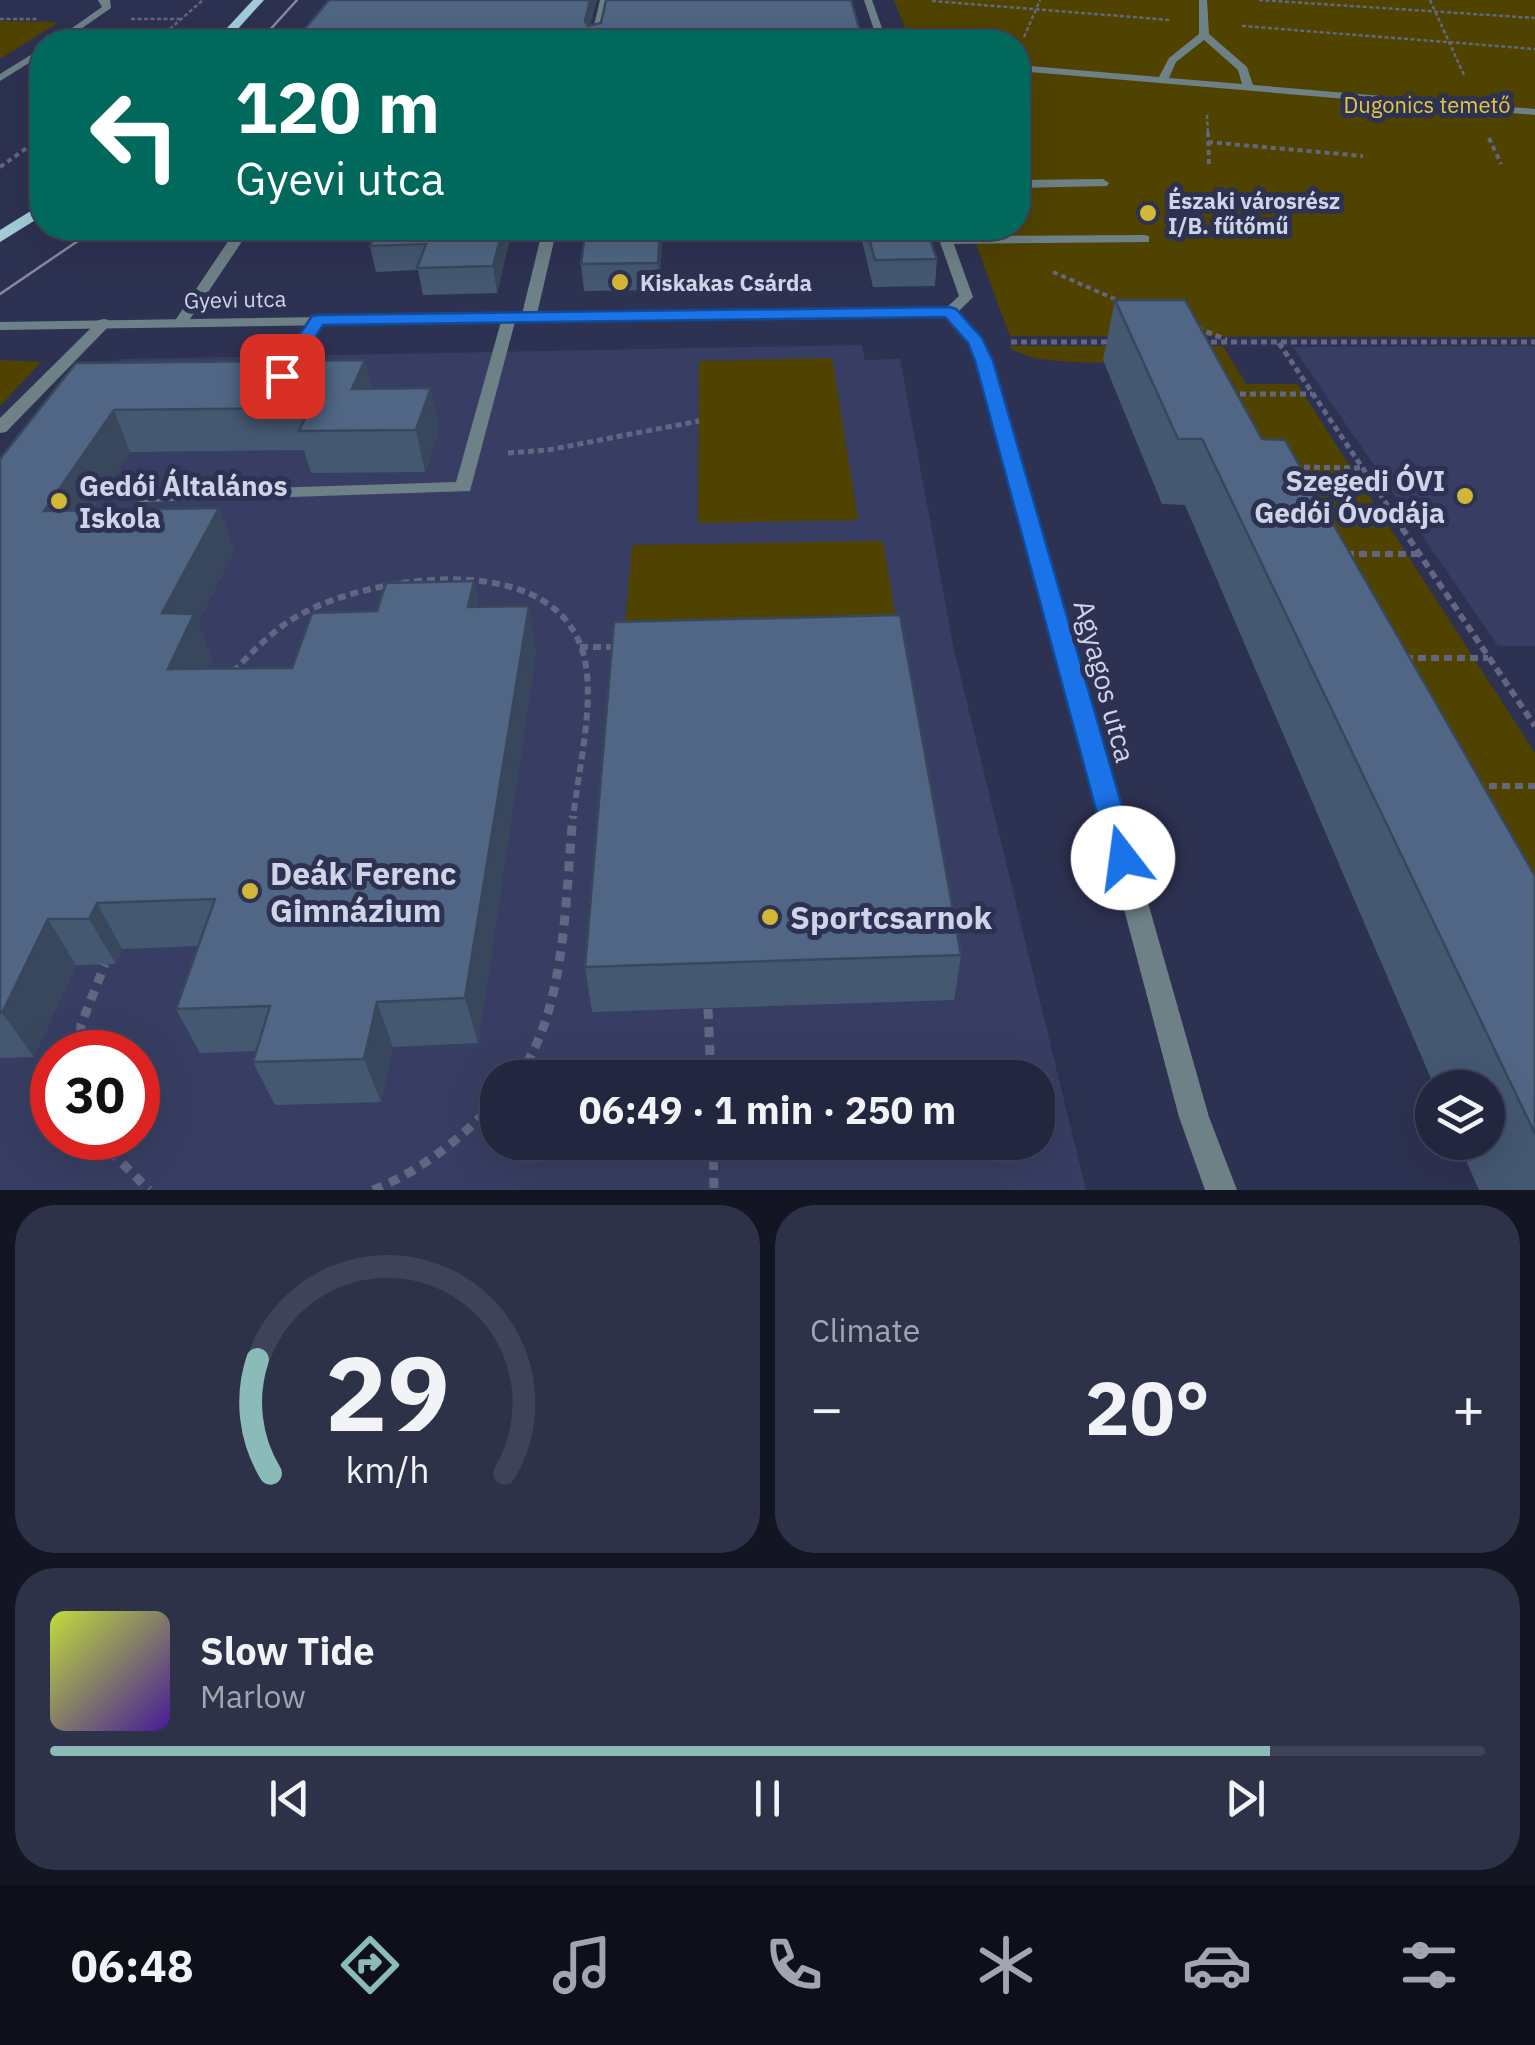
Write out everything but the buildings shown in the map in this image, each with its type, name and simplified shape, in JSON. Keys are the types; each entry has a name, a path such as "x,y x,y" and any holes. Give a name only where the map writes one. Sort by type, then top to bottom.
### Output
{"main road":[{"path":"231,30 260,0"},
{"path":"0,237 30,216"}],"street":[{"path":"76,30 107,8 106,0 102,0"},
{"path":"597,30 604,0"},
{"path":"868,0 879,30"},
{"path":"1203,0 1204,29 1243,70 1248,87"},
{"path":"1164,80 1163,72 1170,61 1204,29"},
{"path":"0,78 30,59"},
{"path":"1030,69 1535,112"},
{"path":"1030,184 1103,184"},
{"path":"1030,236 1144,239"},
{"path":"181,322 236,240"},
{"path":"529,318 547,240"},
{"path":"946,240 966,297 950,312"},
{"name":"Gyevi utca","path":"0,326 950,312"},
{"name":"Agyagos utca","path":"950,312 976,342 990,379 1194,1116 1221,1190"},
{"path":"140,497 464,487 509,318"},
{"path":"272,396 291,356 318,320"},
{"path":"0,428 104,324"}],"path":[{"path":"170,30 204,0"},
{"path":"1027,30 1040,0"},
{"path":"1259,0 1535,18"},
{"path":"1430,0 1436,12"},
{"path":"932,1 1204,29 1535,49"},
{"path":"0,19 19,19"},
{"path":"92,20 182,19"},
{"path":"1205,83 1209,164"},
{"path":"1208,142 1363,156"},
{"path":"0,167 30,146"},
{"path":"1045,268 1132,306"},
{"path":"1196,328 1233,342"},
{"path":"1022,342 1118,342"},
{"path":"1194,342 1535,342"},
{"path":"1279,342 1535,726"},
{"path":"1228,394 1313,394"},
{"path":"473,455 548,450 699,421"},
{"path":"1285,467 1362,468"},
{"path":"1332,554 1420,554"},
{"path":"229,676 258,644 302,613 353,591 408,579 461,578 510,588 549,607 577,636 589,673 553,999 527,1060"},
{"path":"580,647 639,646"},
{"path":"1386,658 1489,658"},
{"path":"1460,786 1535,786"},
{"path":"81,1030 105,964"},
{"path":"708,1008 709,1060"},
{"path":"374,1190 396,1182 480,1120"},
{"path":"116,1160 148,1190"},
{"path":"713,1160 714,1190"}],"shaded area":[{"path":"862,345 865,360 900,359 954,650 1054,1060 480,1060 480,1160 1055,1160 1055,1063 1086,1190 0,1190 0,529 120,359"},
{"name":"Szegedi ÓVI Gedói Óvodája","path":"1535,346 1535,646 1498,646 1293,347"}],"green space":[{"name":"Dugonics temető","path":"894,0 1535,0 1535,337 1010,336 974,240 1030,240 1030,30 905,30"},
{"path":"0,21 59,22 46,30 30,30 30,40 0,59"},
{"path":"1008,346 1223,346 1246,384 1297,384 1535,753 1535,1032 1172,361 1040,359"},
{"path":"832,358 858,520 698,523 699,361"},
{"path":"0,360 41,362 0,406"},
{"path":"883,541 898,632 624,638 632,545"}],"tram line":[{"path":"270,30 297,0"},
{"path":"0,294 79,240"}],"place":[{"name":"Északi városrész I/B. fűtőmű","path":"1148,213"},
{"name":"Kiskakas Csárda","path":"620,282"},
{"name":"Szegedi ÓVI Gedói Óvodája","path":"1465,496"},
{"name":"Gedói Általános Iskola","path":"59,501"},
{"name":"Deák Ferenc Gimnázium","path":"250,891"},
{"name":"Sportcsarnok","path":"770,917"}],"route":[{"path":"282,376 291,356 318,320 950,312 976,342 984,361 1123,858"}]}
